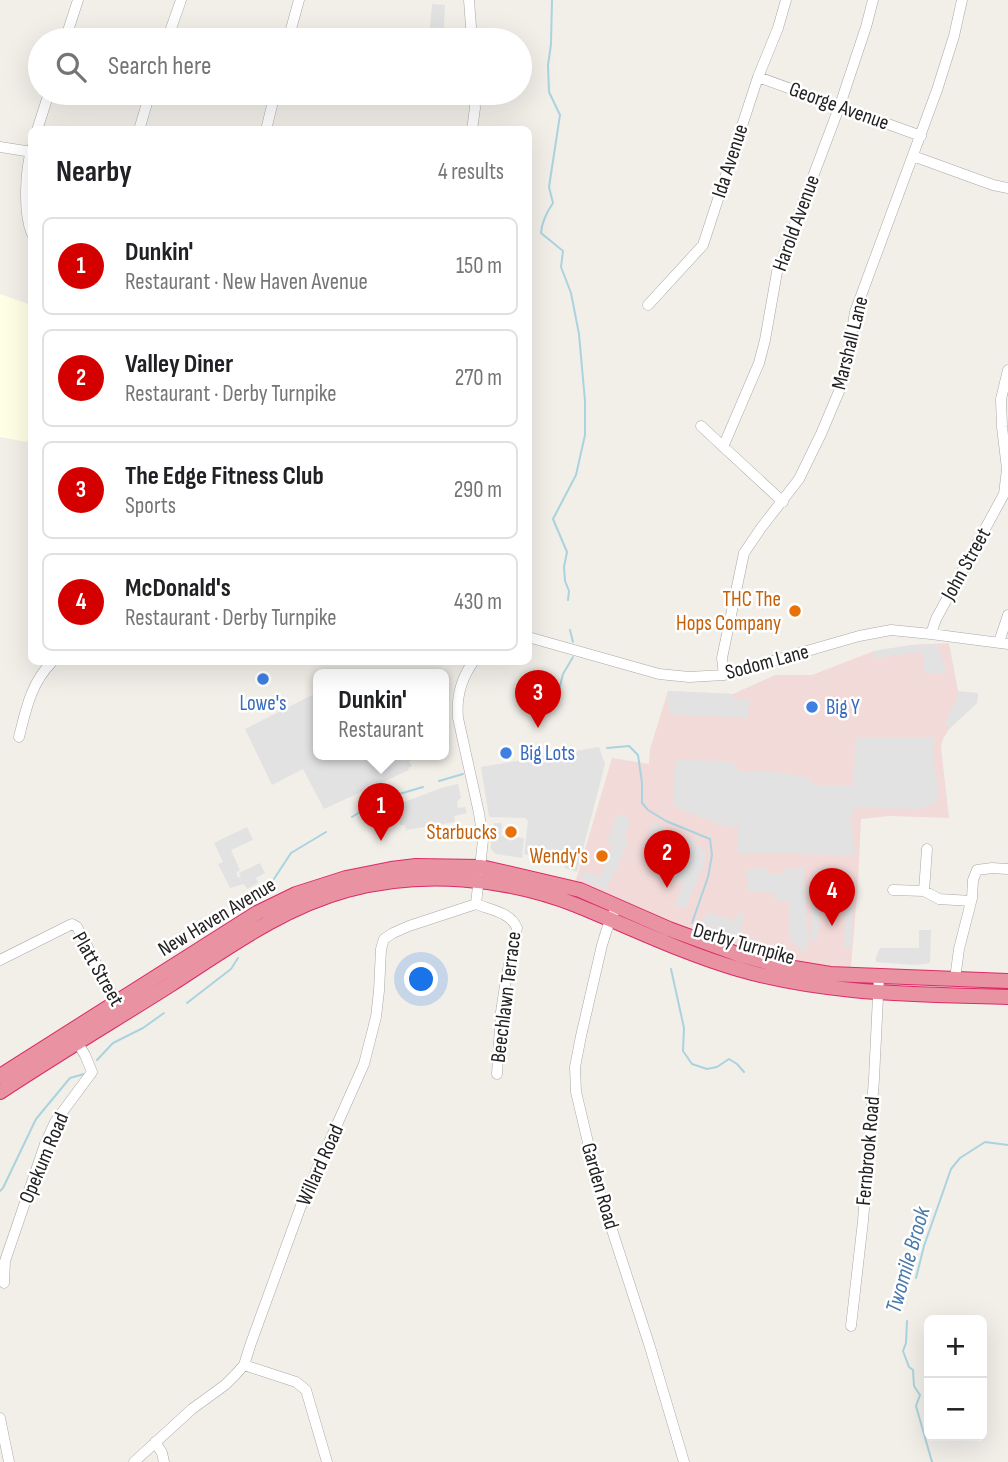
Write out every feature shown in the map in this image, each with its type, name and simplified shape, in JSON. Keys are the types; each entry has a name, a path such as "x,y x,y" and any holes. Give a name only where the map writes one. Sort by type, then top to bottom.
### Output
{"highway":[{"name":"Derby Turnpike","path":"480,874 574,904 668,929 740,955 782,966 830,974 1008,981"},
{"name":"New Haven Avenue","path":"1,1073 298,907 347,890 392,881 480,874"},
{"name":"Derby Turnpike","path":"609,912 737,969 778,979 877,993 1008,997"},
{"path":"858,991 859,975"},
{"name":"New Haven Avenue","path":"0,1092 77,1042 120,1008"}],"street":[{"path":"69,28 78,0"},
{"path":"171,28 181,0"},
{"path":"291,28 299,0"},
{"path":"469,0 471,28"},
{"name":"Ida Avenue","path":"648,305 703,245 786,0"},
{"name":"Harold Avenue","path":"723,447 759,363 777,272 839,105 873,0"},
{"name":"Marshall Lane","path":"724,675 722,658 744,553 799,479 840,389 855,312 948,59 962,0"},
{"name":"George Avenue","path":"758,77 921,136"},
{"path":"38,126 45,105"},
{"path":"140,126 146,105"},
{"path":"267,126 272,105"},
{"path":"473,126 475,105"},
{"path":"0,147 28,151"},
{"path":"913,156 1008,188"},
{"path":"28,159 28,223"},
{"name":"John Street","path":"932,634 936,619 1004,494 1007,469 1001,399 1008,370"},
{"path":"701,425 783,502"},
{"path":"1004,643 1008,615"},
{"name":"Sodom Lane","path":"532,638 659,674 689,677 724,675 859,636 891,630 1004,643"},
{"path":"19,737 28,698 49,665"},
{"path":"471,665 459,690 457,705 483,839 476,904"},
{"path":"923,891 927,849"},
{"path":"955,979 977,870 1008,869"},
{"path":"893,890 923,891 939,898 971,901"},
{"name":"Beechlawn Terrace","path":"476,904 507,915 514,920 517,928 501,1012 496,1074"},
{"name":"Willard Road","path":"134,1462 192,1409 225,1385 244,1365 302,1203 364,1064 376,1017 384,939 409,926 476,904"},
{"name":"Garden Road","path":"609,912 578,1047 575,1066 576,1092 600,1193 684,1462"},
{"name":"Platt Street","path":"0,960 72,924 77,926 120,1008"},
{"name":"Fernbrook Road","path":"851,1325 863,1221 879,976"},
{"name":"Opekum Road","path":"4,1283 5,1261 45,1144 55,1122 93,1072 77,1042"},
{"path":"244,1365 296,1382 306,1390 327,1462"},
{"path":"0,1418 9,1462"},
{"path":"155,1442 164,1462"}],"shaded area":[{"path":"432,4 445,5 444,28 430,28"},
{"path":"0,294 28,304 28,439 27,442 0,437"},
{"path":"949,643 958,691 978,693 977,703 949,729 941,747 949,818 889,816 861,819 850,968 813,965 740,950 575,883 612,758 649,764 650,749 668,691 733,694 775,675 812,675 874,651"},
{"path":"937,644 946,673 925,673 922,652 874,658 874,651"},
{"path":"668,691 733,694 733,699 749,700 748,718 670,714"},
{"path":"958,692 978,693 977,703 949,729 945,723"},
{"path":"313,695 313,760 411,760 412,766 409,770 324,809 303,769 272,785 245,729"},
{"path":"856,737 934,738 933,763 937,779 937,801 931,806 918,809 855,808 850,819 855,855 737,853 738,824 736,827 723,826 673,806 675,763 678,760 730,761 740,771 807,777 816,785 853,786"},
{"path":"599,747 605,764 577,872 565,868 563,861 546,856 545,862 531,859 531,856 524,854 528,821 525,818 489,817 481,767"},
{"path":"458,784 461,798 457,805 458,808 465,807 467,813 454,816 455,822 406,830 405,825 400,825 397,805"},
{"path":"617,814 631,819 624,837 629,839 606,890 581,879 584,871 600,877 613,846 607,843"},
{"path":"494,823 502,823 501,836 524,838 522,858 496,854 491,849 491,826"},
{"path":"653,823 696,841 694,845 706,850 704,865 685,909 675,904 683,883 672,879 671,882 666,879 667,875 659,871 668,848 648,838"},
{"path":"247,827 253,840 231,850 240,870 236,873 241,878 239,873 260,863 265,873 256,878 258,883 247,889 244,884 230,888 218,864 223,862 214,843"},
{"path":"751,868 766,868 768,873 784,873 784,869 804,868 808,947 804,952 790,939 790,902 775,901 775,893 748,891 746,872"},
{"path":"820,874 835,874 837,882 823,883 821,887 818,940 810,941 813,890 819,887"},
{"path":"853,881 852,947 844,948 846,883"},
{"path":"708,912 735,921 738,913 744,914 739,938 700,925"},
{"path":"919,930 931,930 930,963 915,965 876,962 880,948 919,948"}],"waterway":[{"path":"552,0 549,92 560,115 549,187 553,203 545,217 541,233 563,251 561,267 571,293 579,334 585,401 585,435 576,475 553,519 567,552 564,567 568,600"},
{"path":"570,630 573,642"},
{"path":"559,690 563,674 573,657"},
{"path":"607,748 629,746 638,755 642,803 648,810 666,821 710,839 712,855 708,877 692,923"},
{"path":"439,781 463,774"},
{"path":"352,817 379,800 423,787"},
{"path":"268,888 291,853 326,832"},
{"path":"187,1003 231,969 238,958"},
{"path":"671,969 684,1028 683,1051 692,1064 707,1069 717,1067 729,1059 744,1072"},
{"path":"97,1060 113,1043 143,1028 164,1013"},
{"path":"0,1191 36,1119 70,1078 84,1074"},
{"name":"Twomile Brook","path":"916,1278 924,1246 951,1169 960,1158 985,1142 1008,1145"},
{"name":"Twomile Brook","path":"907,1321 903,1351 909,1367 913,1370 914,1386 920,1395 916,1406 932,1462"}],"place":[{"name":"THC The Hops Company","path":"795,611"},
{"name":"Lowe's","path":"263,679"},
{"name":"Big Y","path":"812,707"},
{"name":"The Edge Fitness Club","path":"538,728"},
{"name":"Big Lots","path":"506,753"},
{"name":"Starbucks","path":"511,832"},
{"name":"Dunkin'","path":"381,841"},
{"name":"Wendy's","path":"602,856"},
{"name":"Valley Diner","path":"667,888"},
{"name":"McDonald's","path":"832,926"}]}
